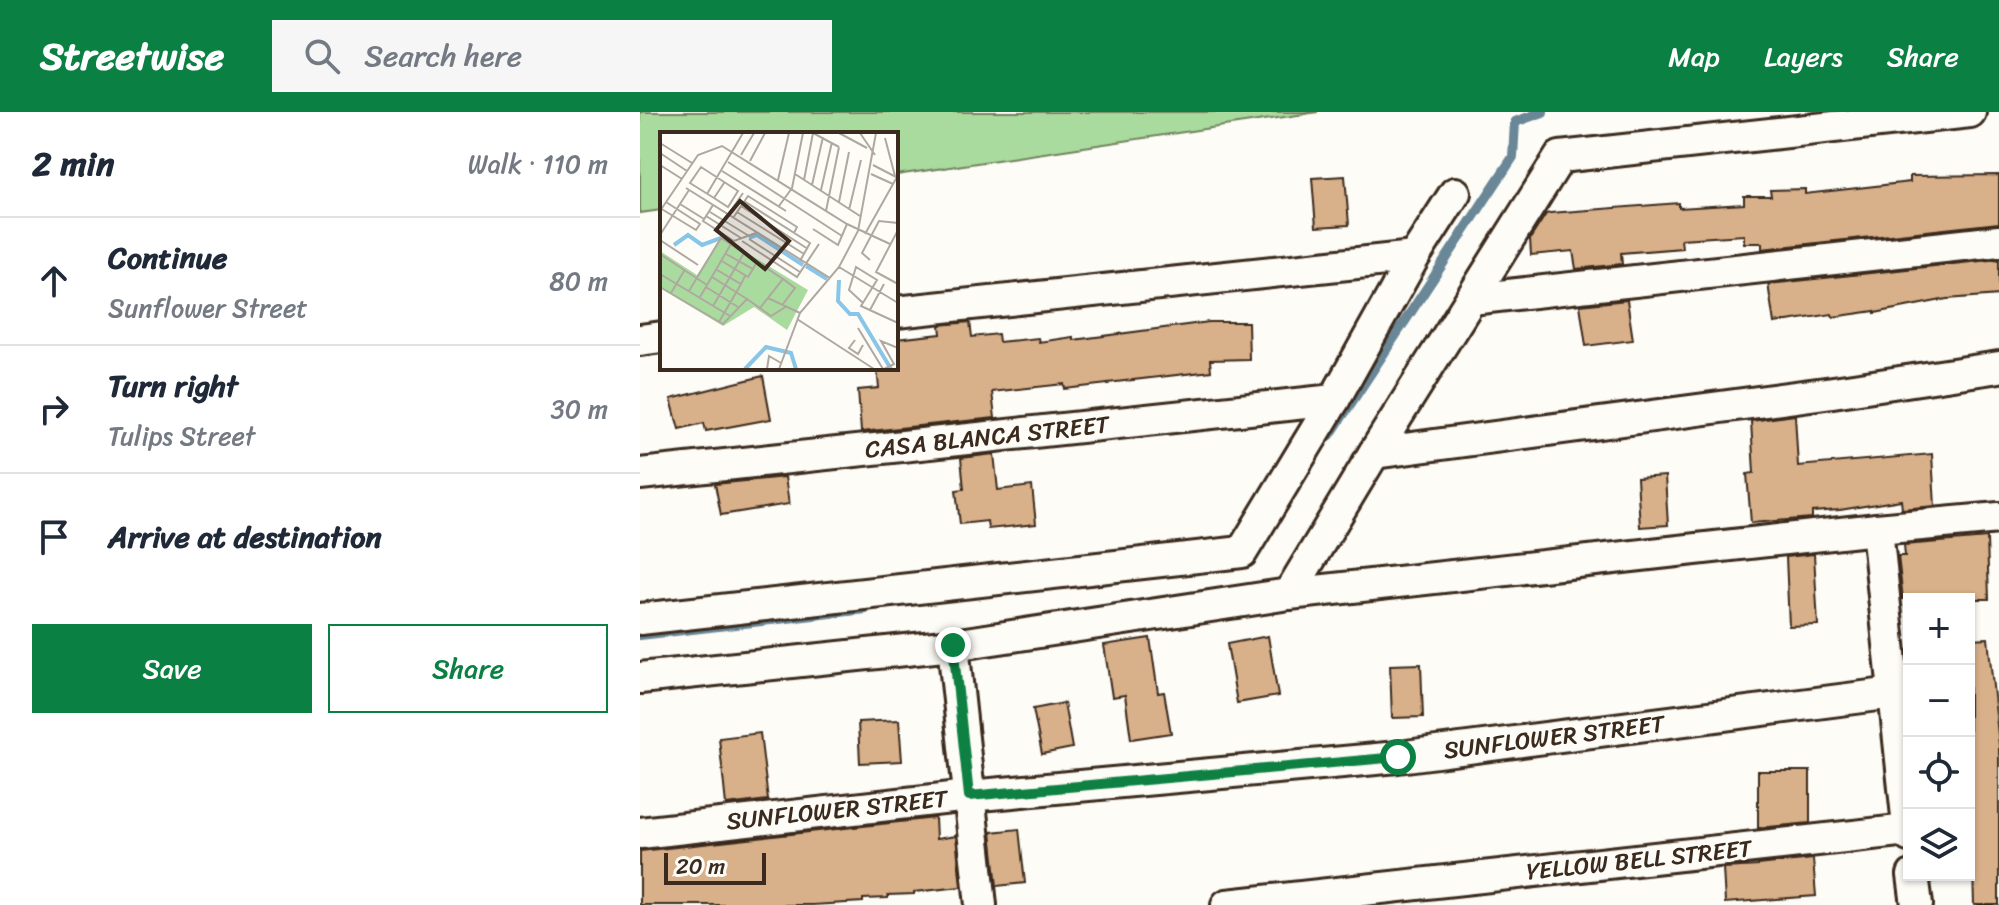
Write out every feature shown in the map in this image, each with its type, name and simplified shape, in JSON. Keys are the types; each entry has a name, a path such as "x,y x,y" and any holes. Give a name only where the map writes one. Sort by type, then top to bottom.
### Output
{"street":[{"path":"1289,594 1560,157 1970,112"},
{"path":"640,619 1242,552 1334,400 1414,257 1455,193"},
{"path":"1471,299 1999,241"},
{"path":"898,312 1414,257"},
{"path":"640,340 660,337"},
{"path":"1374,453 1999,367"},
{"name":"CASA BLANCA STREET","path":"640,474 1334,400"},
{"path":"640,678 953,645 1289,594 1999,518"},
{"path":"1877,529 1906,809"},
{"path":"953,645 981,905"},
{"name":"SUNFLOWER STREET","path":"640,833 969,796 1398,757 1894,693"},
{"name":"YELLOW BELL STREET","path":"1227,905 1903,834"},
{"path":"1914,881 1917,905"}],"green space":[{"path":"640,112 1318,112 898,175 898,132 660,132 660,210 640,213"}],"building":[{"path":"1999,175 1999,223 1762,249 1762,243 1744,243 1744,235 1681,239 1682,248 1621,253 1622,264 1576,269 1573,251 1531,255 1530,239 1546,214 1550,213 1679,203 1679,208 1744,204 1744,196 1771,196 1770,190 1805,189 1805,194 1910,182 1910,176"},
{"path":"1345,176 1349,225 1316,227 1312,178"},
{"path":"1999,259 1999,295 1947,299 1875,313 1833,317 1832,314 1774,323 1768,284"},
{"path":"1627,300 1633,340 1586,346 1580,305"},
{"path":"970,322 972,337 998,334 999,342 1038,338 1039,342 1209,322 1248,322 1249,359 1210,360 1211,371 1065,389 1064,384 992,392 995,418 861,432 858,390 879,388 877,370 898,370 898,339 941,334 940,325"},
{"path":"763,376 771,419 706,431 704,423 679,429 671,399"},
{"path":"1795,415 1798,466 1932,454 1935,506 1902,509 1901,500 1812,512 1812,518 1751,523 1747,474 1754,473 1751,421"},
{"path":"994,454 998,490 1032,486 1036,524 988,529 987,521 960,524 956,490 964,489 961,458"},
{"path":"1665,476 1668,525 1640,527 1637,478"},
{"path":"785,477 789,504 721,515 715,484"},
{"path":"1987,538 1989,599 1975,599 1975,593 1903,593 1903,599 1898,556 1905,556 1904,545"},
{"path":"1814,554 1818,625 1789,626 1786,557"},
{"path":"1268,636 1278,696 1237,703 1227,644"},
{"path":"1150,638 1158,693 1164,692 1171,733 1131,739 1125,695 1112,697 1104,645"},
{"path":"1988,638 1999,745 1999,905 1974,905 1975,639"},
{"path":"1421,664 1423,717 1392,718 1390,665"},
{"path":"1064,703 1072,748 1042,754 1033,709"},
{"path":"899,720 902,761 860,763 858,722"},
{"path":"760,733 768,800 726,805 719,738"},
{"path":"1758,771 1810,771 1810,823 1758,828"},
{"path":"935,818 936,839 956,836 961,887 888,895 888,898 863,899 863,902 812,905 640,905 640,851"},
{"path":"1019,829 1025,883 997,886 991,832"},
{"path":"1813,859 1816,896 1725,903 1723,868"}],"waterway":[{"path":"1330,435 1513,157 1515,122 1543,112"},
{"path":"640,635 866,609"}],"route":[{"path":"953,645 969,796 1398,757"}]}
